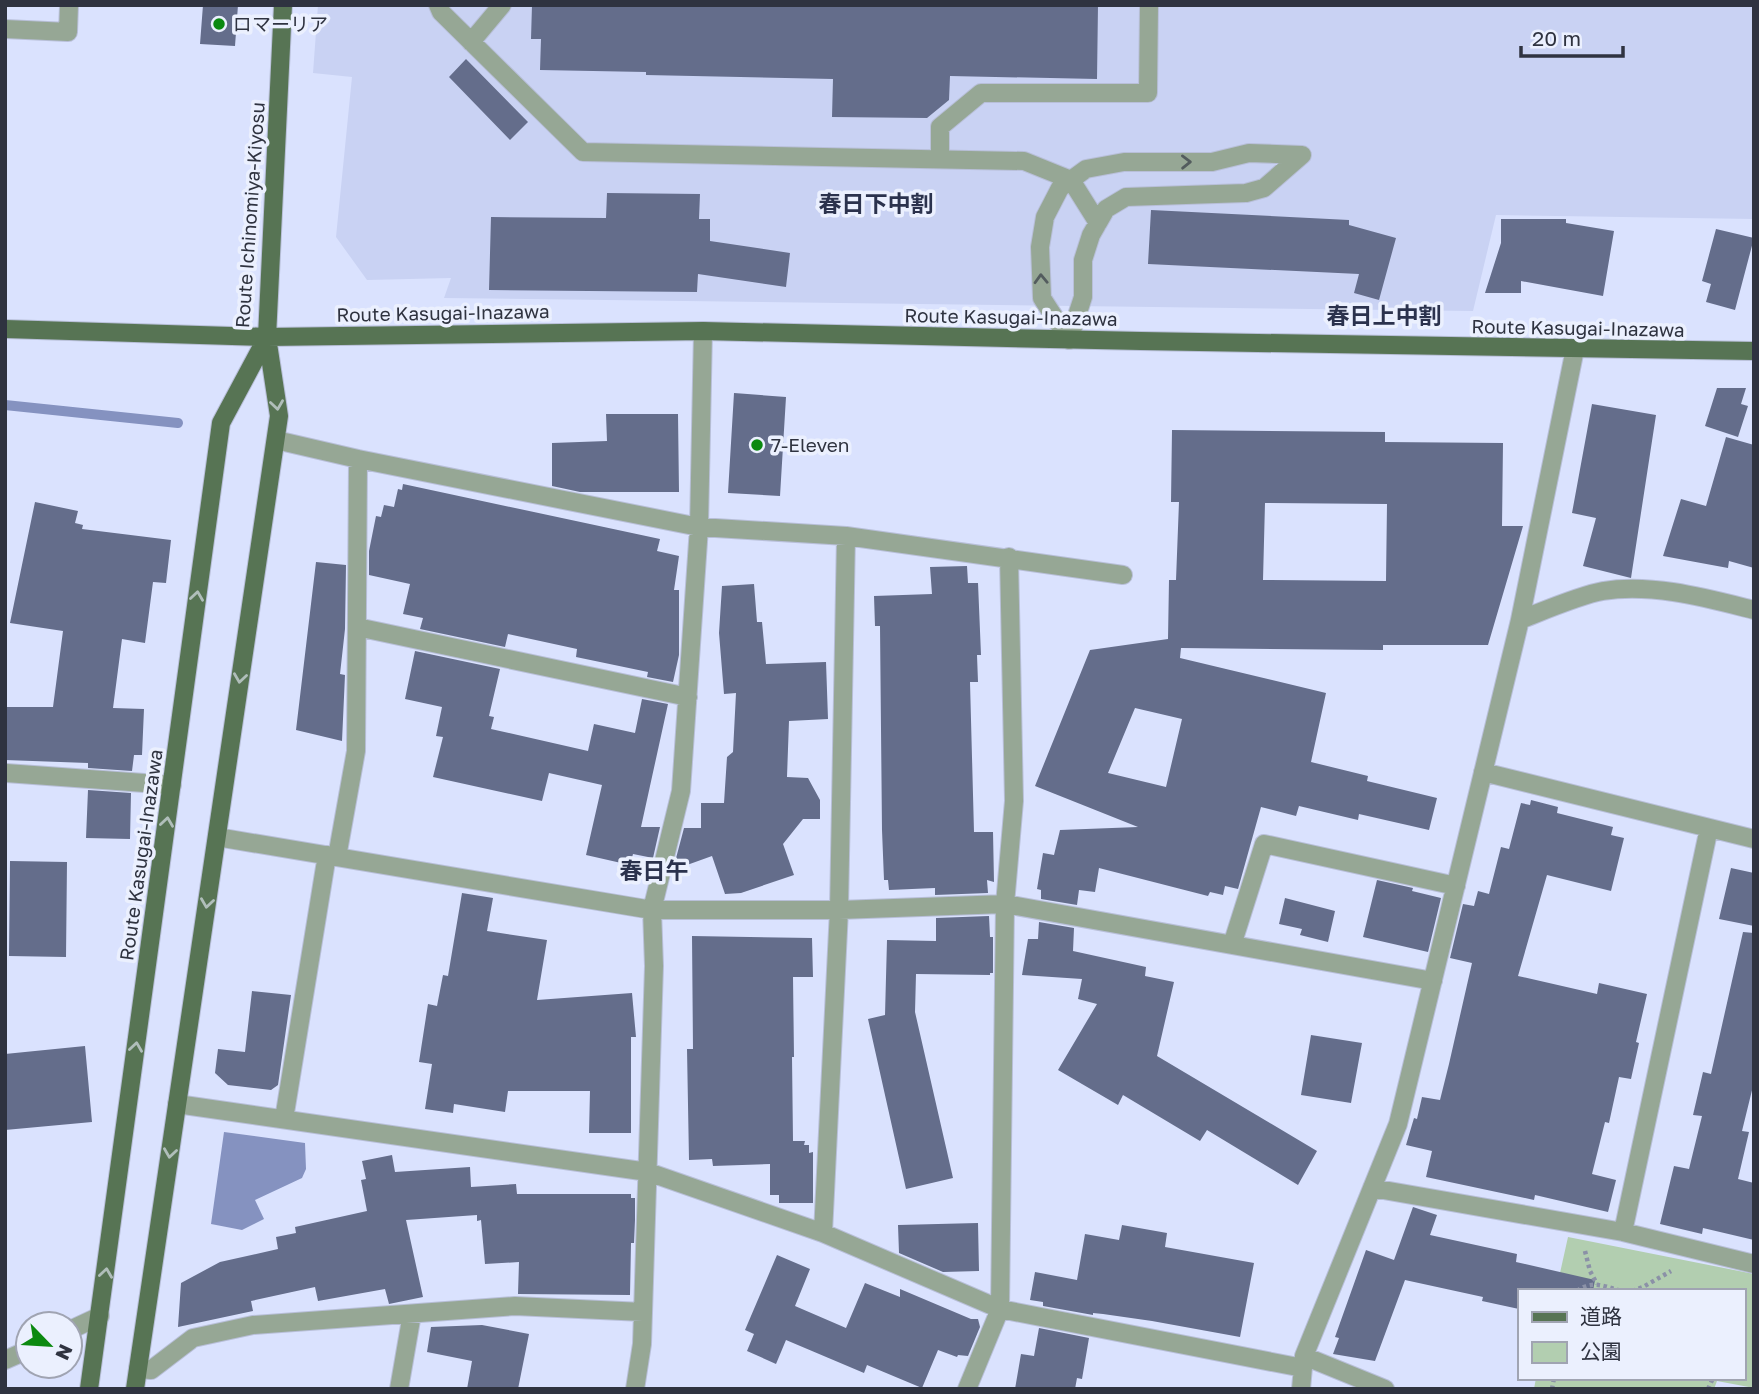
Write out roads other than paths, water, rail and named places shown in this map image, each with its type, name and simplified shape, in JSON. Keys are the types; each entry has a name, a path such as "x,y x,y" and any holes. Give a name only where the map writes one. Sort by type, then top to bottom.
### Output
{"main road":[{"name":"Route Ichinomiya-Kiyosu","path":"5,329 267,337 283,5"},
{"name":"Route Kasugai-Inazawa","path":"89,1389 221,423 267,337 703,331 1754,351"},
{"path":"135,1389 276,440 279,416 267,337"}],"street":[{"path":"5,29 68,32 69,5"},
{"path":"438,5 441,12 583,152 1024,160 1071,180 1098,223"},
{"path":"471,42 502,5"},
{"path":"940,159 940,127 981,93 1149,93 1149,5"},
{"path":"1249,153 1302,155 1264,188 1246,193 1126,197 1107,209 1091,234 1083,260 1083,297 1069,340 1042,298 1041,247 1045,217 1060,188 1086,169 1124,162 1212,162 1249,153"},
{"path":"635,1389 642,1344 654,966 652,910 681,791 699,527 703,331"},
{"path":"1301,1389 1303,1362 1398,1124 1520,620 1575,349"},
{"path":"276,440 699,527 846,536 1123,575"},
{"path":"284,1119 332,856 356,751 358,459"},
{"path":"823,1233 839,910 846,536"},
{"path":"967,1389 1000,1309 1005,904 1014,801 1009,557"},
{"path":"1520,620 1601,591 1640,589 1689,595 1754,610"},
{"path":"357,627 688,697"},
{"path":"1483,772 1754,839"},
{"path":"6,773 172,785"},
{"path":"1623,1232 1709,828"},
{"path":"216,837 652,910 839,910 1005,904 1433,981"},
{"path":"1232,945 1264,844 1456,886"},
{"path":"177,1104 648,1172 823,1233 1000,1309 1303,1362 1385,1389"},
{"path":"1372,1188 1623,1232 1754,1264"},
{"path":"138,1369 151,1370 193,1338 253,1325 515,1306 643,1312"},
{"path":"399,1389 412,1314"},
{"path":"84,1323 100,1316"}],"waterway":[{"path":"5,405 178,423"}],"place":[{"name":"ロマーリア","path":"219,24"},
{"name":"7-Eleven","path":"757,445"}],"district":[{"name":"春日下中割","path":"876,204"},
{"name":"春日上中割","path":"1384,316"},
{"name":"春日午","path":"654,871"}]}
